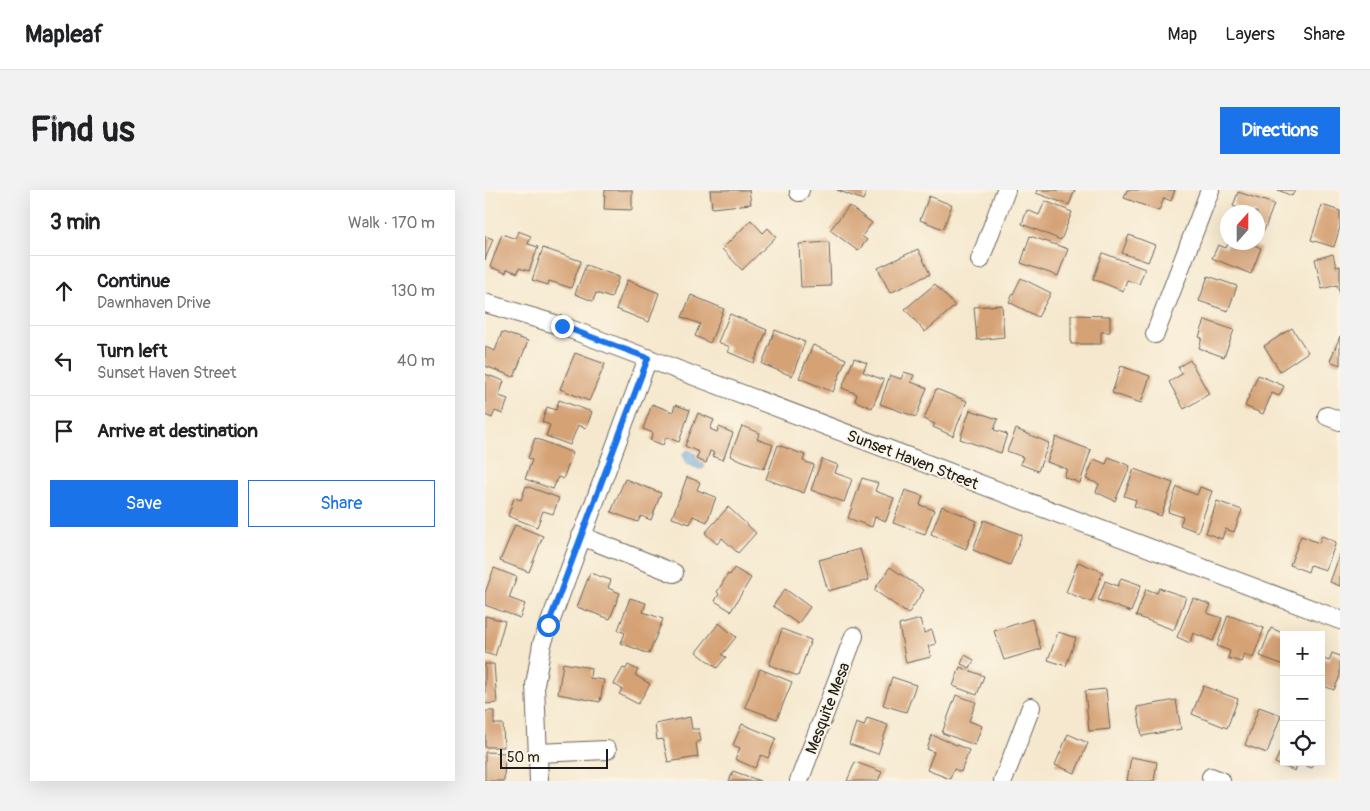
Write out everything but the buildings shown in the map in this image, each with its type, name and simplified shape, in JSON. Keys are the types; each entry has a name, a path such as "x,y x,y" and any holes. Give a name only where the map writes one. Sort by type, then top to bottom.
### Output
{"street":[{"path":"980,260 1006,190"},
{"path":"1155,334 1210,190"},
{"name":"Sunset Haven Street","path":"485,303 562,326 1340,620"},
{"path":"539,781 535,703 537,664 548,625 648,358"},
{"path":"581,536 674,573"},
{"name":"Mesquite Mesa","path":"799,781 855,636"},
{"path":"1003,781 1031,707"},
{"path":"537,753 607,750"}],"water":[{"path":"688,450 696,454 695,459 703,464 704,468 700,469 687,464 683,454"}],"route":[{"path":"548,625 648,358 562,326"}]}
